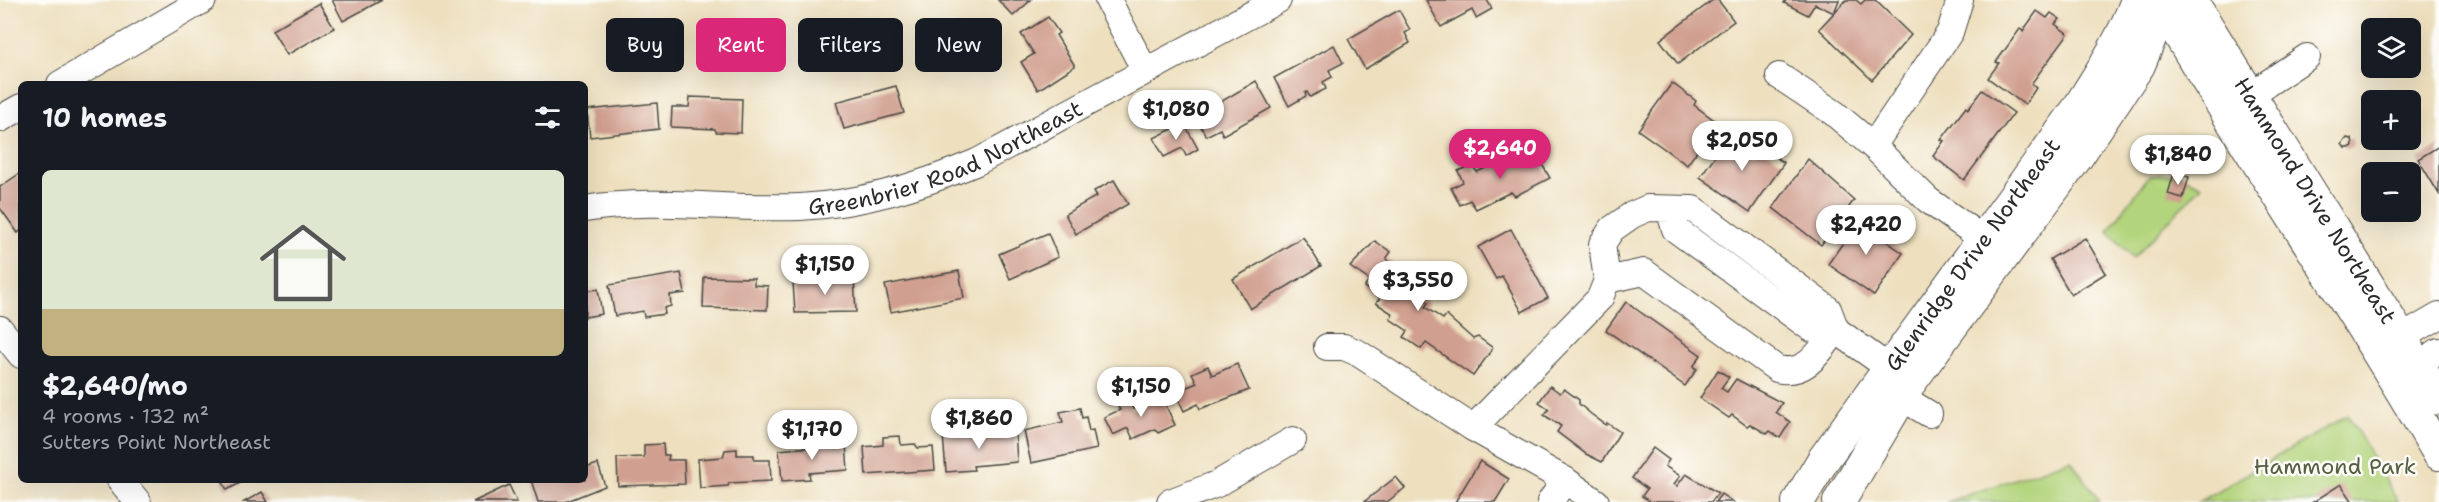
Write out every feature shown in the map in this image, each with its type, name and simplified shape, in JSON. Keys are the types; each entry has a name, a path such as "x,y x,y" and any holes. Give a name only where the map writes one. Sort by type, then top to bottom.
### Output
{"main road":[{"name":"Glenridge Drive Northeast","path":"1839,502 1901,397 2077,157 2139,65 2163,1"},
{"name":"Glenridge Drive Northeast","path":"1798,502 1823,460 2077,110 2103,69 2132,15 2163,1"},
{"name":"Hammond Drive Northeast","path":"2163,1 2199,69 2334,282 2439,454"},
{"name":"Hammond Drive Northeast","path":"2163,1 2250,95 2400,338 2428,358 2439,399"},
{"path":"2139,65 2168,62 2199,69"}],"street":[{"path":"65,81 203,0"},
{"path":"1108,0 1146,71"},
{"name":"Greenbrier Road Northeast","path":"588,209 657,203 800,207 890,194 934,180 977,162 1278,0"},
{"path":"1873,146 1950,32 1960,0"},
{"path":"2250,95 2307,57"},
{"path":"1779,76 1834,112 1873,146 1928,200 1983,239"},
{"path":"0,119 18,109"},
{"path":"1473,428 1600,298 1607,280 1602,244 1612,229 1632,215 1648,208 1669,209 1675,229 1812,329 1836,330 1889,368"},
{"path":"1607,280 1644,272 1777,369 1788,372 1811,363 1836,330"},
{"path":"2400,338 2439,316"},
{"path":"0,329 18,352"},
{"path":"1327,346 1344,347 1358,353 1473,428 1565,480 1596,502"},
{"path":"1901,397 1929,414"},
{"path":"1170,502 1217,484 1293,440"},
{"path":"1550,502 1565,480"},
{"path":"122,483 138,502"}],"green space":[{"path":"2179,174 2202,186 2133,258 2108,231 2149,176"},
{"name":"Hammond Park","path":"2348,415 2398,502 2199,502"},
{"path":"2071,460 2100,502 1947,502"}],"building":[{"path":"332,0 382,0 343,21"},
{"path":"998,0 1031,0 1013,16"},
{"path":"1426,0 1487,0 1492,9 1476,18 1472,10 1441,27"},
{"path":"1713,0 1718,0 1734,21 1678,64 1660,40"},
{"path":"1786,0 1839,0 1834,13 1815,4 1808,15 1784,3"},
{"path":"1846,0 1856,0 1861,4 1865,0 1875,0 1911,35 1872,80 1819,29"},
{"path":"319,3 334,28 287,55 272,30"},
{"path":"1399,10 1410,30 1405,33 1410,43 1365,69 1348,39"},
{"path":"2037,11 2047,18 2051,13 2060,19 2055,24 2068,34 2031,84 2036,88 2025,105 1988,78 1999,63 1996,62 2020,29 2023,31"},
{"path":"1048,17 1059,33 1056,35 1075,66 1038,90 1021,62 1034,54 1021,34"},
{"path":"1334,45 1343,63 1329,70 1332,77 1323,82 1326,89 1310,97 1307,92 1306,96 1289,106 1274,78"},
{"path":"1256,81 1271,108 1223,135 1220,129 1206,136 1197,119"},
{"path":"1672,83 1696,101 1694,105 1718,123 1687,165 1638,130"},
{"path":"896,86 904,113 844,129 836,102"},
{"path":"1982,90 2014,113 1964,180 1933,156 1944,141 1941,140"},
{"path":"690,97 742,99 741,133 671,127 672,107 689,107"},
{"path":"657,103 659,129 590,137 588,110"},
{"path":"1184,123 1198,149 1186,156 1182,148 1164,157 1154,138"},
{"path":"1731,133 1752,148 1750,150 1754,153 1760,146 1784,163 1750,212 1700,177"},
{"path":"2347,138 2352,139 2353,146 2345,148 2342,144"},
{"path":"2439,146 2439,194 2421,162 2418,159"},
{"path":"1533,149 1550,178 1515,196 1511,192 1476,209 1470,200 1460,205 1451,188 1463,182 1458,171 1472,165 1477,172 1496,163 1498,166"},
{"path":"1808,159 1854,200 1821,245 1773,208"},
{"path":"2174,173 2189,177 2183,198 2168,194"},
{"path":"18,175 18,233 0,208 0,187"},
{"path":"1114,180 1128,204 1076,234 1065,214 1097,196 1094,191"},
{"path":"1862,216 1889,235 1886,241 1903,253 1874,296 1828,264"},
{"path":"1511,229 1548,298 1522,312 1502,276 1496,279 1478,247"},
{"path":"1048,233 1058,257 1010,279 999,254"},
{"path":"1303,237 1321,266 1250,309 1233,279"},
{"path":"2085,238 2106,273 2071,295 2050,259"},
{"path":"1375,241 1391,252 1386,259 1402,270 1398,274 1415,285 1412,289 1428,303 1425,307 1443,319 1446,315 1473,339 1478,337 1493,348 1473,376 1426,343 1421,349 1404,337 1408,331 1390,319 1393,314 1376,303 1380,298 1364,287 1369,280 1350,267"},
{"path":"959,271 964,298 891,312 885,285"},
{"path":"681,273 685,293 670,295 671,306 664,308 665,314 644,317 643,311 615,316 609,285"},
{"path":"704,277 754,278 754,285 768,286 767,310 703,308"},
{"path":"854,278 856,312 795,313 793,282"},
{"path":"598,289 602,314 588,316 588,291"},
{"path":"1626,302 1701,355 1693,367 1697,369 1685,386 1606,330"},
{"path":"1237,364 1249,390 1200,409 1198,404 1184,411 1175,392 1197,383 1192,373 1208,366 1212,375"},
{"path":"1718,370 1729,377 1721,388 1727,392 1736,379 1782,403 1776,412 1790,422 1780,438 1770,431 1767,434 1750,424 1747,426 1732,415 1729,418 1700,398"},
{"path":"1550,386 1560,393 1564,389 1579,400 1579,404 1591,414 1620,432 1602,462 1586,454 1557,432 1561,426 1544,415 1549,409 1539,402"},
{"path":"1161,395 1175,425 1158,433 1155,429 1133,439 1128,428 1113,435 1104,417 1120,410 1117,405 1129,399 1133,409"},
{"path":"1080,408 1082,418 1086,417 1089,431 1093,430 1097,449 1031,463 1024,431 1063,422 1060,412"},
{"path":"1015,430 1017,462 973,466 974,470 946,472 943,435"},
{"path":"900,436 901,445 915,444 918,448 933,447 935,470 866,475 864,447 883,445 883,437"},
{"path":"663,444 664,455 669,455 668,460 684,460 685,484 618,486 617,458 644,457 644,445"},
{"path":"846,444 848,470 809,473 810,479 782,481 779,450"},
{"path":"1653,448 1669,460 1665,466 1680,476 1674,484 1677,486 1686,474 1718,493 1711,502 1651,502 1642,496 1647,489 1632,478"},
{"path":"737,449 737,455 754,455 754,460 770,460 771,481 729,483 728,486 700,488 698,459 723,457 725,450"},
{"path":"1480,461 1509,479 1495,502 1455,502"},
{"path":"598,464 605,486 565,502 538,502 532,483 588,483 588,467"},
{"path":"1396,477 1405,488 1387,502 1365,501"},
{"path":"224,483 240,483 227,490"},
{"path":"2341,484 2353,502 2313,502"},
{"path":"509,485 517,502 473,502"},
{"path":"262,492 268,502 244,502"},
{"path":"1721,494 1733,502 1715,502"}]}
